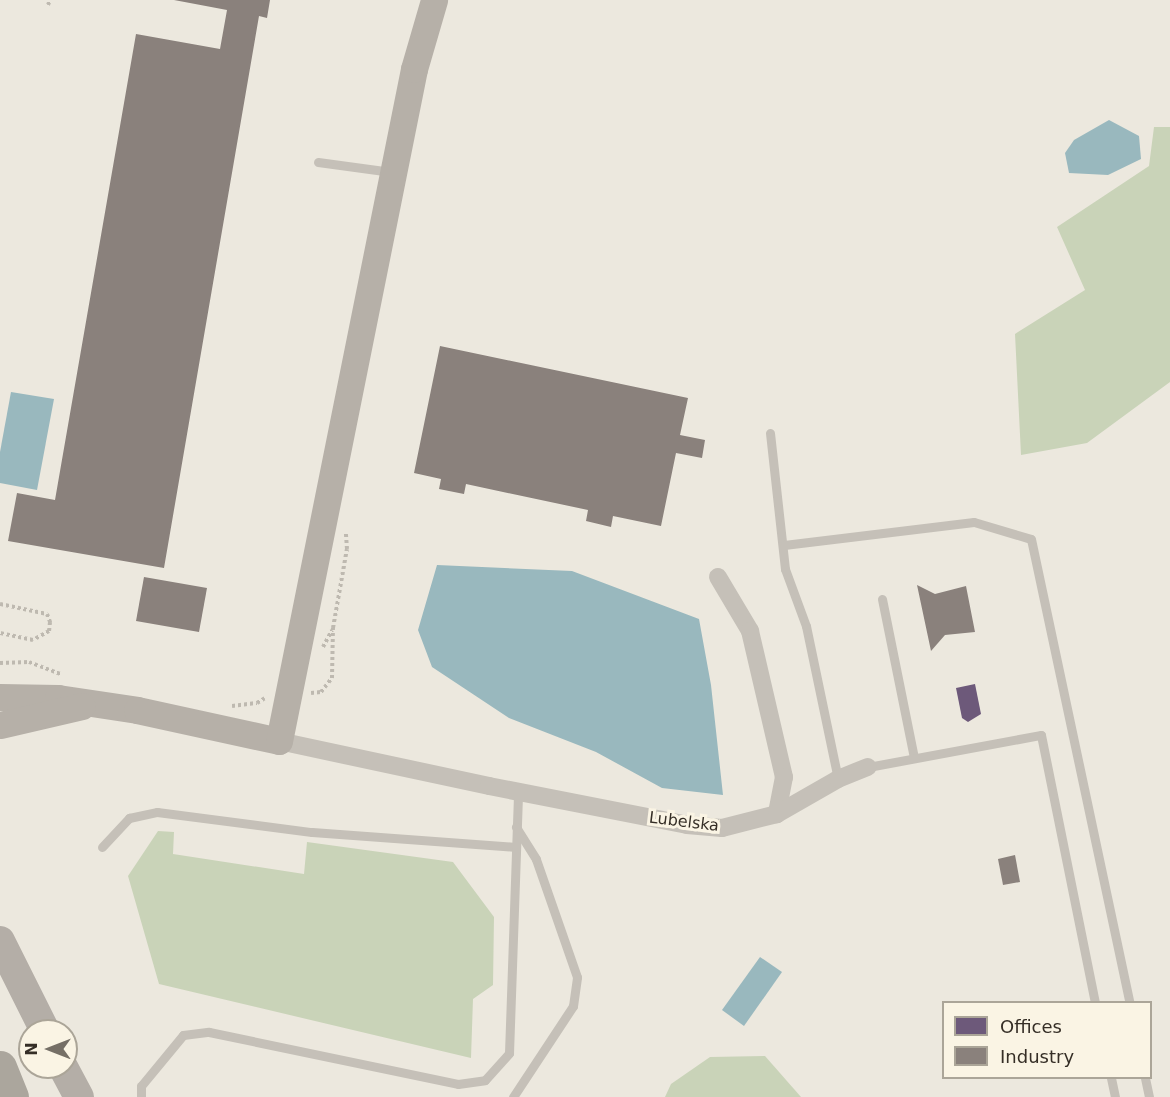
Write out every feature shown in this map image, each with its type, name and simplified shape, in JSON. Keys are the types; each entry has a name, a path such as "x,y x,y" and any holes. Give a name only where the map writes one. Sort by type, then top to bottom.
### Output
{"highway":[{"path":"0,1067 12,1097"}],"main road":[{"path":"0,940 39,1019"},
{"path":"69,1079 78,1097"}],"street":[{"path":"0,698 58,698 86,705 137,710 279,741 298,691 414,69 434,0"},
{"path":"718,577 750,631 783,777 777,814"},
{"path":"0,725 60,714 86,705"},
{"name":"Lubelska","path":"279,741 518,792 687,825 722,828 777,814 838,779 868,768"}],"lane":[{"path":"318,162 394,172"},
{"path":"770,433 784,569 806,626 838,779"},
{"path":"783,545 974,522 1031,539 1129,1001"},
{"path":"882,599 914,758"},
{"path":"868,768 1041,735 1095,1001"},
{"path":"141,1097 141,1086 183,1035 208,1032 458,1084 485,1080 509,1053 518,792"},
{"path":"102,847 129,818 157,812 312,832 515,847"},
{"path":"513,1097 573,1006 577,977 536,859 516,827"},
{"path":"1111,1079 1114,1097"},
{"path":"1145,1079 1149,1097"}],"path":[{"path":"222,704 257,703 274,686 298,691 321,692 332,678 333,628 347,549 345,526"},
{"path":"0,604 47,614 50,631 33,640 0,633"},
{"path":"0,663 42,664 67,678"}],"green space":[{"path":"1154,127 1170,127 1170,382 1087,443 1021,455 1015,334 1085,290 1057,227 1149,166"},
{"path":"158,831 174,832 173,854 304,874 307,842 453,862 494,917 493,985 473,999 471,1058 159,984 128,876"},
{"path":"765,1056 801,1097 665,1097 671,1084 710,1057"}],"water":[{"path":"1109,120 1139,136 1141,159 1108,175 1069,173 1065,153 1074,140"},
{"path":"11,392 54,399 37,490 0,483 0,452"},
{"path":"437,565 572,571 699,619 711,685 723,795 662,788 596,752 509,718 432,667 418,630"},
{"path":"760,957 782,972 744,1026 722,1010"}],"building: Offices":[{"path":"975,684 981,714 968,722 962,718 956,688"}],"building: Industry":[{"path":"174,0 270,0 267,18 259,16 164,568 8,541 17,493 55,500 136,34 220,49 227,10"},
{"path":"440,346 688,398 680,435 705,440 702,458 676,453 661,526 613,516 611,527 586,521 588,510 466,484 464,494 439,489 441,479 414,473"},
{"path":"144,577 207,588 199,632 136,621"},
{"path":"917,585 935,594 966,586 975,632 945,635 931,651"},
{"path":"1015,855 1020,882 1003,885 998,859"}]}
